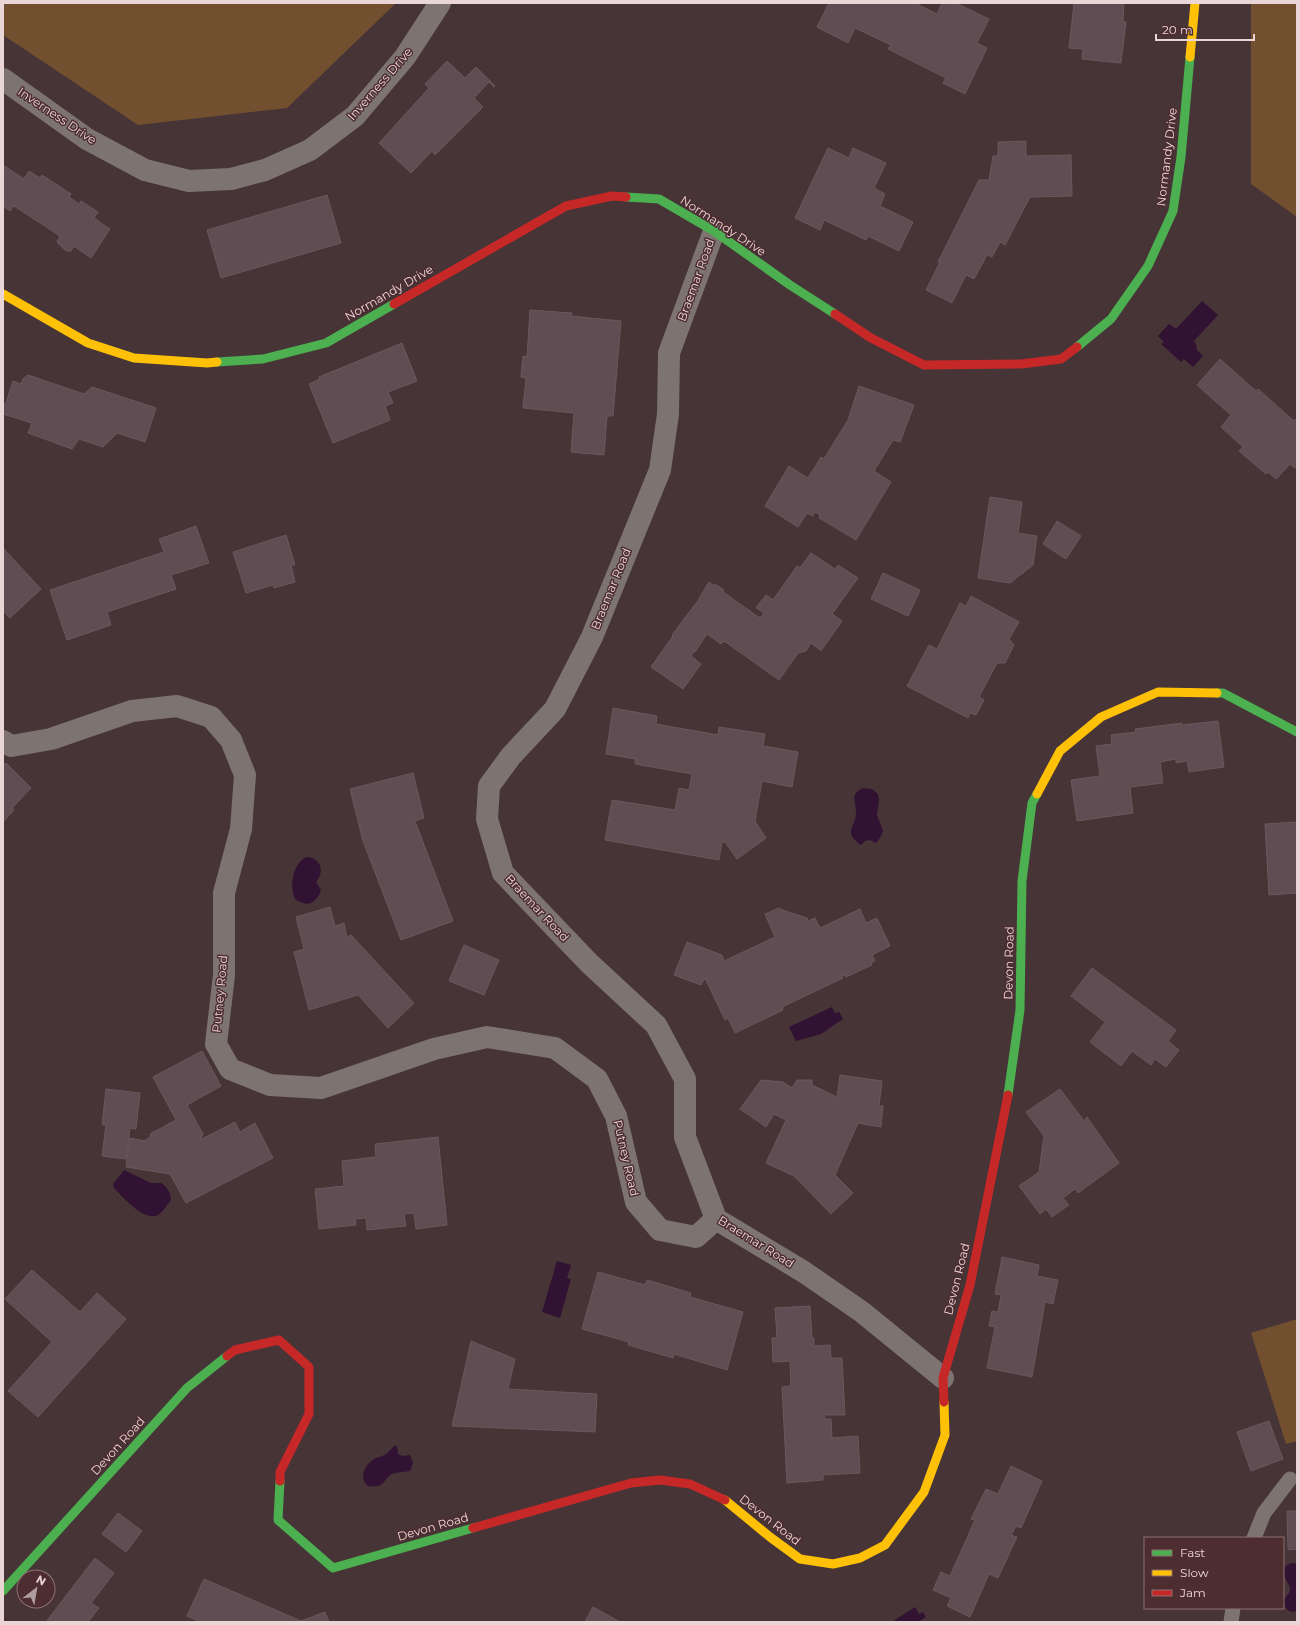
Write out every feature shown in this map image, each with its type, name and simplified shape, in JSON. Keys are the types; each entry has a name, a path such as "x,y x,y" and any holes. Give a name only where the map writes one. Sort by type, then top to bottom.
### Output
{"street":[{"name":"Inverness Drive","path":"3,79 87,139 145,170 189,181 231,178 265,170 310,150 355,116 405,57 440,3"},
{"name":"Normandy Drive","path":"3,294 88,343 134,358 206,364 263,360 326,343 566,206 612,196 659,199 714,231 790,285 871,338 924,365 1020,364 1061,359 1111,319 1148,266 1173,211 1181,157 1195,3"},
{"name":"Braemar Road","path":"714,231 669,353 668,414 660,470 592,637 555,709 511,756 489,786 487,819 503,873 589,963 656,1025 685,1079 685,1137 716,1219 804,1272 855,1307 943,1378"},
{"name":"Devon Road","path":"4,1586 187,1388 235,1350 279,1340 309,1367 308,1414 280,1472 278,1520 333,1568 631,1483 660,1480 690,1484 726,1500 770,1537 800,1559 833,1564 860,1558 884,1545 924,1492 945,1436 943,1378 970,1285 1005,1113 1020,1010 1022,881 1032,804 1060,751 1101,717 1158,692 1223,693 1297,732"},
{"name":"Putney Road","path":"3,741 11,746 51,739 132,711 177,706 211,717 231,740 245,775 242,829 224,893 224,975 216,1044 230,1069 270,1085 321,1088 434,1049 487,1037 555,1048 596,1079 616,1116 636,1202 660,1230 696,1237 716,1219"}],"lane":[{"path":"1254,1537 1264,1513 1290,1479"},
{"path":"1231,1622 1233,1609"}],"shaded area":[{"path":"3,3 396,3 287,108 138,125 3,35"},
{"path":"1251,3 1297,3 1297,217 1251,184"},
{"path":"1202,301 1218,315 1194,341 1197,350 1203,356 1193,367 1184,359 1181,362 1161,344 1164,342 1158,336 1169,324 1176,329"},
{"path":"863,788 872,789 878,794 879,801 877,815 883,831 876,843 870,840 865,841 861,845 852,836 851,829 856,817 854,798 856,793"},
{"path":"306,857 318,862 321,870 319,878 316,882 321,890 319,895 317,899 307,904 299,902 295,899 292,888 295,870"},
{"path":"832,1007 835,1013 839,1012 843,1019 821,1034 796,1041 789,1027"},
{"path":"124,1170 151,1183 161,1183 167,1188 171,1200 160,1214 152,1216 140,1212 114,1188 113,1184"},
{"path":"557,1261 571,1265 567,1278 571,1279 560,1318 542,1312"},
{"path":"1297,1319 1297,1441 1286,1444 1251,1333"},
{"path":"394,1446 397,1446 398,1454 402,1456 410,1455 413,1463 410,1471 390,1475 380,1486 368,1486 365,1483 363,1476 367,1465 374,1459 383,1456"},
{"path":"1292,1563 1297,1564 1297,1610 1294,1612 1288,1610 1284,1605 1284,1600 1290,1591 1284,1575 1284,1568"},
{"path":"915,1607 919,1614 923,1612 926,1617 918,1622 892,1622"}],"building":[{"path":"829,3 915,3 937,14 942,3 956,3 989,19 977,43 987,48 965,94 943,83 946,78 888,49 891,45 855,28 848,43 817,27"},
{"path":"1074,3 1124,3 1123,21 1126,22 1121,63 1082,59 1083,49 1069,48"},
{"path":"447,61 465,78 476,67 495,86 494,87 489,82 474,98 483,107 435,155 432,151 411,173 379,143 429,88 425,84"},
{"path":"1026,141 1026,156 1071,155 1072,196 1030,197 1005,245 1000,242 992,257 987,255 974,279 966,275 952,303 926,290 940,262 938,262 979,180 989,180 993,156 998,156 998,142"},
{"path":"828,148 849,158 853,148 886,163 874,188 885,194 880,206 913,222 899,251 868,236 866,240 824,220 820,230 795,218"},
{"path":"3,165 24,179 29,171 40,178 42,175 71,194 69,197 79,204 81,201 98,212 94,218 110,229 91,258 74,246 71,251 66,251 57,242 60,236 14,206 10,211 3,206"},
{"path":"327,195 341,243 221,278 207,230"},
{"path":"530,310 572,313 571,316 621,321 613,416 607,416 604,455 571,452 574,413 523,408 526,378 521,377 523,356 527,357"},
{"path":"402,343 417,381 388,392 393,403 385,406 390,420 333,443 309,384 320,379 319,377"},
{"path":"1220,359 1256,391 1258,389 1294,421 1297,418 1297,466 1295,468 1290,464 1276,479 1268,472 1266,474 1239,451 1243,447 1221,427 1231,415 1197,385"},
{"path":"28,375 84,394 92,387 156,408 145,442 117,433 103,447 79,439 72,449 28,433 32,423 3,414 3,406 6,403 13,381 21,384 23,379"},
{"path":"859,386 914,405 900,442 893,440 874,471 891,482 856,540 819,518 820,515 815,512 813,516 807,513 798,527 765,506 789,466 808,478 821,457 824,459 848,420"},
{"path":"990,497 1022,502 1018,533 1037,536 1033,565 1010,583 978,578"},
{"path":"1057,521 1081,536 1066,559 1043,544"},
{"path":"196,526 209,563 171,575 176,589 107,612 111,625 67,640 50,590 164,552 159,539"},
{"path":"286,535 295,565 291,565 295,582 274,588 273,585 246,593 233,552"},
{"path":"3,548 41,589 10,618 3,611"},
{"path":"811,553 835,569 838,565 858,578 832,614 842,621 821,651 811,643 806,651 798,653 779,680 724,641 721,644 707,634 691,656 701,664 683,689 651,667 673,636 672,635 697,602 709,582 724,590 723,592 760,618 764,613 756,608 766,595 773,600 797,566 800,568"},
{"path":"883,573 920,590 908,616 871,599"},
{"path":"971,596 1019,622 1009,639 1014,645 1005,663 997,663 979,697 984,700 976,715 970,713 968,718 907,686 929,645 937,649 960,603 966,606"},
{"path":"613,708 657,716 656,724 718,735 719,727 765,734 763,746 798,752 792,787 762,781 755,821 766,838 737,859 725,842 722,842 719,860 605,840 612,800 675,810 679,788 689,790 692,774 635,764 635,759 606,754"},
{"path":"1218,721 1224,767 1189,772 1187,761 1176,763 1176,759 1160,762 1163,783 1130,787 1133,813 1077,821 1071,780 1100,776 1096,746 1112,744 1111,735 1136,732 1135,729 1182,723 1182,725"},
{"path":"6,763 31,788 12,808 14,810 3,822 3,765"},
{"path":"413,773 424,818 415,821 453,921 401,940 363,841 350,789"},
{"path":"1297,822 1297,893 1269,895 1265,824"},
{"path":"330,907 335,926 344,923 347,937 351,935 414,1003 388,1028 358,995 309,1010 294,952 304,949 296,917"},
{"path":"779,908 807,918 808,921 815,918 820,928 860,909 866,923 877,918 890,946 872,955 875,961 871,963 872,965 846,977 845,975 842,976 843,978 782,1007 783,1010 735,1033 728,1018 725,1020 705,978 701,985 674,975 687,942 722,955 724,961 775,937 765,914"},
{"path":"464,945 499,960 484,995 449,981"},
{"path":"1092,968 1176,1030 1168,1041 1179,1050 1166,1067 1155,1059 1151,1065 1132,1051 1121,1066 1090,1042 1105,1022 1071,996"},
{"path":"202,1051 221,1086 187,1105 203,1134 200,1140 235,1122 240,1132 255,1123 273,1158 186,1203 170,1174 126,1167 130,1138 145,1141 151,1136 150,1134 176,1120 153,1077"},
{"path":"840,1075 882,1081 879,1106 883,1106 881,1127 858,1123 835,1175 853,1193 831,1214 794,1176 766,1163 786,1120 774,1114 766,1127 740,1109 761,1080 783,1082 792,1088 797,1080 812,1080 812,1085 837,1097"},
{"path":"106,1089 140,1093 136,1129 130,1128 126,1159 102,1156 106,1125 102,1125"},
{"path":"1060,1089 1084,1121 1087,1117 1119,1163 1078,1193 1075,1189 1063,1198 1069,1205 1052,1217 1046,1209 1040,1214 1019,1186 1039,1172 1044,1136 1026,1112"},
{"path":"438,1137 447,1225 416,1229 414,1213 404,1214 406,1226 367,1230 366,1218 355,1219 356,1225 319,1229 315,1189 344,1186 342,1161 376,1157 375,1144"},
{"path":"1002,1257 1039,1265 1037,1276 1058,1280 1053,1304 1045,1302 1032,1377 987,1368 995,1327 989,1326 992,1311 998,1312 1001,1295 995,1294"},
{"path":"32,1270 80,1312 97,1293 126,1319 38,1417 8,1391 52,1342 5,1299"},
{"path":"598,1272 645,1285 647,1280 691,1293 690,1297 743,1312 727,1370 674,1354 673,1358 628,1345 629,1342 582,1329"},
{"path":"810,1306 814,1346 830,1345 831,1358 842,1358 845,1415 824,1415 825,1419 831,1419 832,1438 858,1436 860,1473 823,1475 823,1480 787,1483 782,1387 791,1386 790,1361 773,1362 772,1338 777,1338 775,1308"},
{"path":"471,1341 515,1359 508,1389 597,1394 595,1432 452,1426"},
{"path":"1269,1421 1283,1459 1251,1471 1237,1432"},
{"path":"1011,1466 1042,1481 1021,1528 1016,1526 1011,1535 1017,1537 998,1578 989,1574 970,1617 947,1606 951,1598 933,1590 941,1572 950,1576 975,1520 971,1519 986,1489 998,1494"},
{"path":"1287,1511 1297,1511 1297,1549 1288,1550"},
{"path":"118,1513 142,1531 126,1552 102,1534"},
{"path":"95,1558 114,1573 91,1603 99,1608 88,1622 46,1622"},
{"path":"204,1579 301,1621 325,1612 329,1622 201,1622 187,1616"},
{"path":"593,1607 620,1622 585,1622"}],"traffic: fast":[{"path":"1077,347 1111,319 1148,266 1173,211 1181,157 1190,57"},
{"path":"626,197 659,199 714,231 790,285 835,314"},
{"path":"217,362 263,359 326,343 394,304"},
{"path":"1217,693 1223,693 1297,732"},
{"path":"1008,1095 1020,1010 1022,881 1032,803 1037,794"},
{"path":"3,1591 187,1388 227,1356"},
{"path":"280,1481 278,1520 333,1568 473,1528"}],"traffic: slow":[{"path":"1190,57 1195,3"},
{"path":"3,294 88,343 134,358 207,363 217,362"},
{"path":"1037,794 1060,751 1101,717 1158,692 1217,693"},
{"path":"725,1500 770,1537 800,1559 833,1564 860,1558 885,1545 924,1492 945,1435 944,1402"}],"traffic: jam":[{"path":"394,304 566,206 612,196 626,197"},
{"path":"835,314 871,338 924,365 1021,364 1061,359 1077,347"},
{"path":"944,1402 943,1378 970,1285 1008,1095"},
{"path":"227,1356 235,1350 279,1340 309,1367 309,1414 280,1472 280,1481"},
{"path":"473,1528 631,1483 660,1480 690,1484 725,1500"}]}
